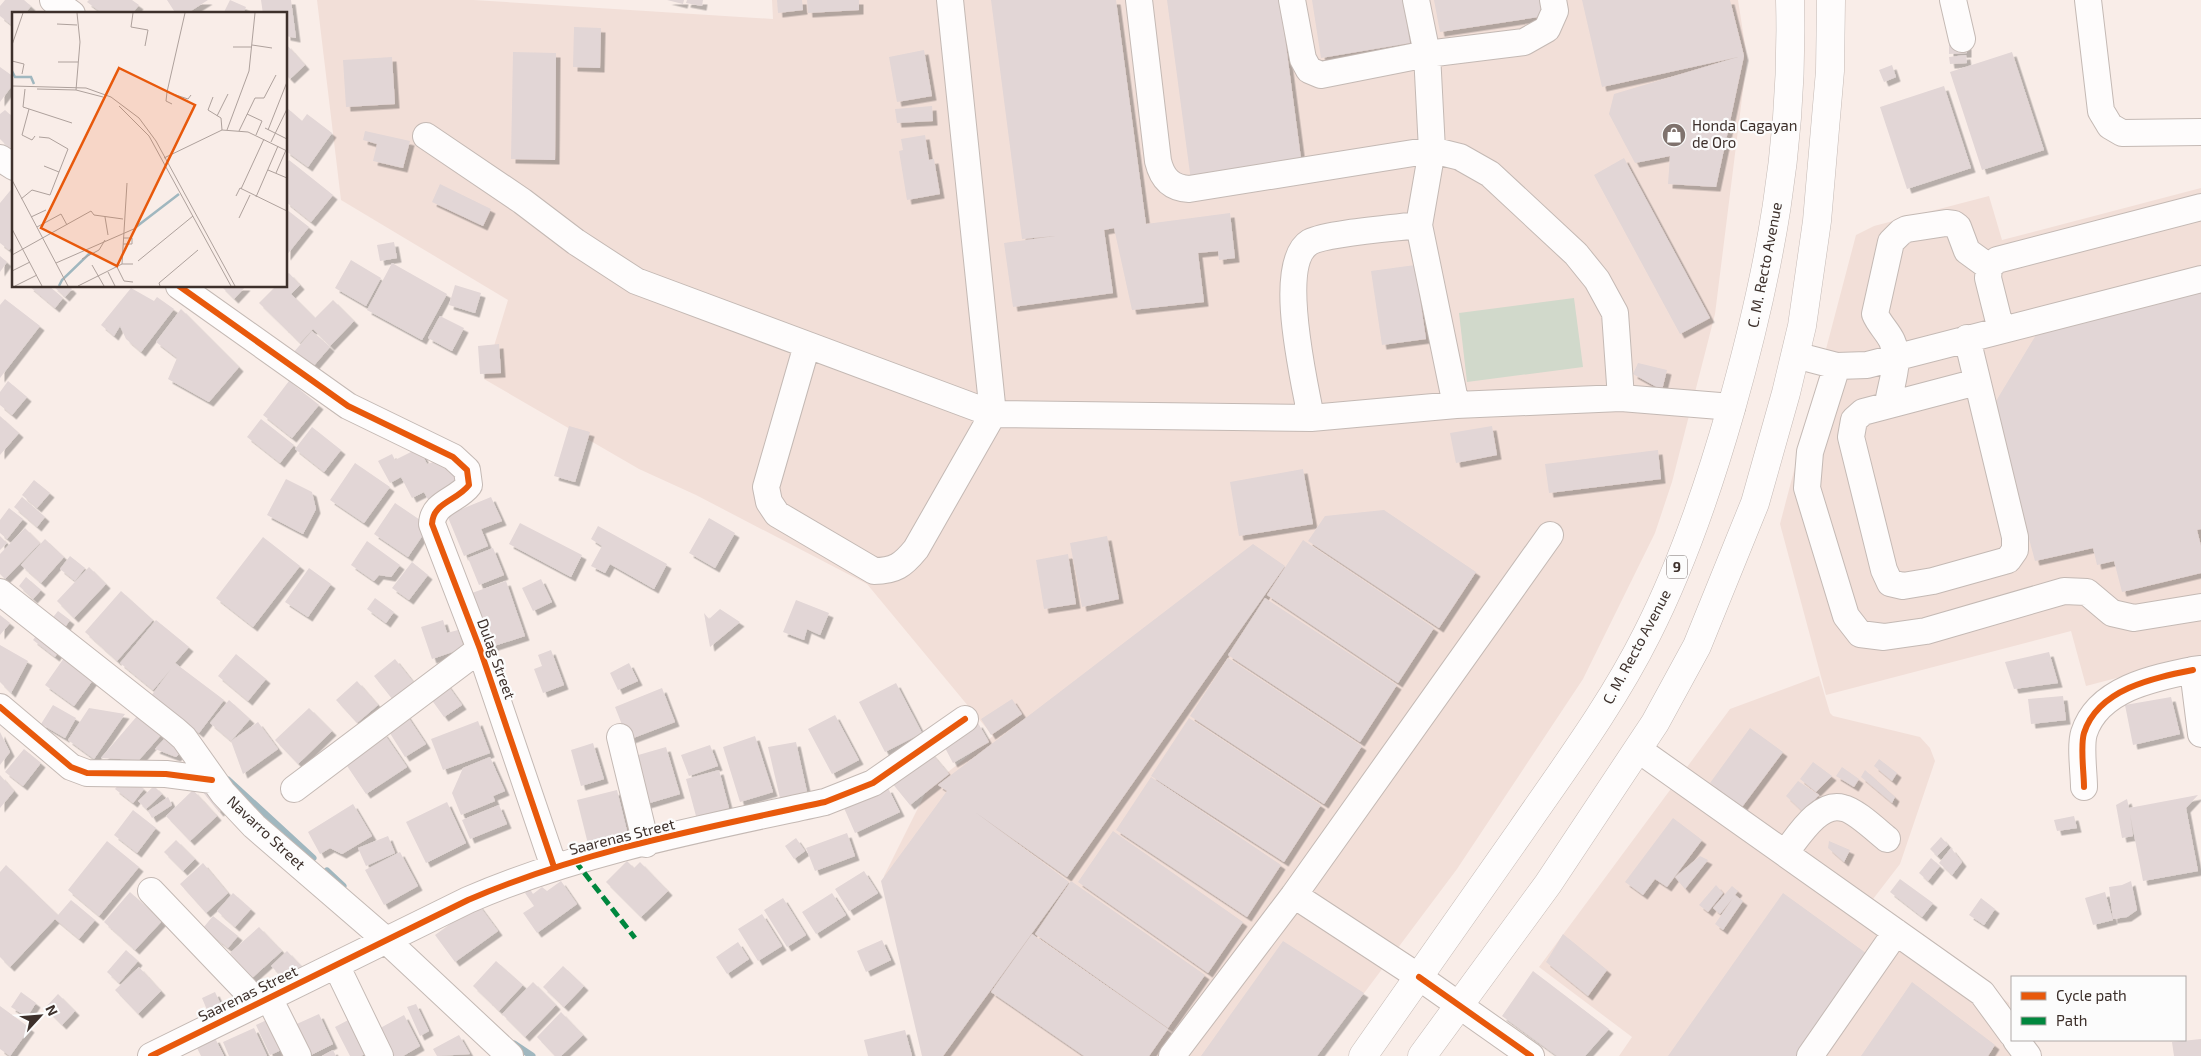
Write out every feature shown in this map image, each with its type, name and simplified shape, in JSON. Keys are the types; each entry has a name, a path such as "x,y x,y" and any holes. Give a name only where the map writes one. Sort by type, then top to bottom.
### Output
{"highway":[{"name":"C. M. Recto Avenue","path":"1363,1056 1608,704 1647,634 1690,534 1732,407 1762,293 1776,219 1786,138 1791,39 1790,0"},
{"path":"1422,1056 1548,884 1638,750 1697,646 1726,578 1755,503 1802,326 1817,221 1830,71 1831,0"}],"street":[{"path":"53,0 69,12"},
{"path":"807,345 766,487 769,502 777,514 874,571 890,571 906,561 916,549 993,414 950,0"},
{"path":"1139,0 1158,161 1161,174 1170,183 1180,188 1189,189 1432,150 1460,157 1490,174 1576,254 1597,280 1615,313 1621,398"},
{"path":"1292,0 1303,59 1309,70 1321,75 1427,54 1524,42 1547,29 1555,11 1553,0"},
{"path":"1416,0 1427,54 1432,150 1419,226 1456,405"},
{"path":"1953,0 1962,39"},
{"path":"2088,0 2101,111 2110,126 2122,133 2201,132"},
{"path":"426,136 522,201 576,242 636,281 993,414 1311,418 1456,405 1621,398 1732,407"},
{"path":"0,158 12,166"},
{"path":"2001,330 1988,278 1989,268 1997,260 2040,247 2201,207"},
{"path":"1888,404 1891,380 1897,358 1892,340 1875,314 1891,242 1895,237 1908,229 1946,223 1954,224 1960,232 1967,251 1989,268"},
{"path":"1311,418 1292,302 1295,264 1301,251 1310,242 1333,236 1419,226"},
{"path":"1795,356 1837,366 1867,365 2201,279"},
{"name":"Dulag Street","path":"182,288 348,406 453,456 464,466 469,475 469,486 464,492 436,509 432,517 432,524 480,649 554,867"},
{"path":"1967,338 2014,537 2015,550 2008,560 1904,586 1890,583 1884,570 1852,437 1854,420 1863,412 1888,404 1976,382"},
{"path":"1837,366 1810,452 1807,488 1846,616 1860,634 1884,637 1926,631 2064,591 2087,592 2112,613 2134,618 2201,607"},
{"path":"1172,1056 1294,895 1550,535"},
{"name":"Navarro Street","path":"0,592 184,738 212,780 254,826 386,940 510,1056"},
{"path":"294,789 480,649"},
{"path":"2084,787 2084,734 2095,710 2108,699 2129,689 2159,677 2197,669 2201,734"},
{"path":"0,707 71,767 79,770 87,772 166,774 212,780"},
{"name":"Saarenas Street","path":"151,1056 386,940 509,882 554,867 825,802 847,794 872,783 965,719"},
{"path":"620,737 646,844"},
{"path":"1638,750 1982,993 2011,1033"},
{"path":"1785,853 1818,814 1832,806 1845,808 1887,839"},
{"path":"151,891 264,1000 298,1056"},
{"path":"1294,895 1419,977 1531,1056"},
{"path":"1810,1056 1896,932"},
{"path":"336,965 380,1056"},
{"path":"2017,1041 2028,1056"}],"shaded area":[{"path":"317,0 474,0 773,19 772,0 1738,0 1747,58 1715,314 1672,482 1655,533 1583,679 1457,869 1317,1056 927,1056 884,876 928,788 993,736 867,584 696,495 639,469 484,379 508,300 341,200"},
{"path":"2201,188 2201,656 2086,686 2071,631 1826,695 1780,524 1856,235 1874,226 1989,196 2002,240"},
{"path":"1574,298 1583,367 1467,382 1459,313"},
{"path":"1819,676 1830,713 1833,716 1920,737 1930,748 1935,761 1900,864 1870,903 2009,1003 2011,1041 2014,1041 2016,1056 1619,1056 1632,1037 1539,967 1730,709"}],"building":[{"path":"5,0 24,0 31,6 26,12 12,12 12,25 0,16 0,6"},
{"path":"89,0 132,0 139,5 134,12 100,12 87,2"},
{"path":"167,0 208,0 189,12 175,12"},
{"path":"230,0 246,7 244,12 224,12"},
{"path":"261,0 291,0 296,38 288,36 288,12 263,12"},
{"path":"667,0 684,0 683,4"},
{"path":"687,0 703,0 702,6 686,3"},
{"path":"777,0 802,0 803,10 778,13"},
{"path":"807,0 859,0 859,10 808,13"},
{"path":"991,0 1116,0 1146,224 1230,213 1235,258 1219,260 1218,251 1198,253 1204,302 1132,310 1114,228 1104,230 1113,293 1013,307 1004,243 1055,236 1022,239"},
{"path":"1167,0 1280,0 1302,166 1191,181"},
{"path":"1312,0 1403,0 1410,43 1321,58"},
{"path":"1434,0 1542,0 1545,16 1440,32"},
{"path":"1582,0 1730,0 1744,56 1716,187 1668,184 1670,156 1635,163 1609,114 1614,94 1738,57 1602,87"},
{"path":"574,27 601,28 600,68 573,67"},
{"path":"1949,45 1967,45 1967,53 1949,54"},
{"path":"288,46 305,65 290,79 288,77"},
{"path":"924,50 932,96 897,102 889,57"},
{"path":"513,52 556,53 555,160 511,159"},
{"path":"2012,52 2044,150 1982,170 1950,72"},
{"path":"1966,55 1967,63 1950,64 1949,57"},
{"path":"392,57 395,104 346,107 343,60"},
{"path":"1892,65 1896,77 1884,82 1879,70"},
{"path":"0,67 12,76 12,86 0,102"},
{"path":"1944,86 1971,168 1907,189 1880,107"},
{"path":"932,106 933,121 897,123 895,109"},
{"path":"288,109 302,121 307,114 332,133 308,167 288,152"},
{"path":"5,110 12,116 12,147 10,149 0,139 0,114"},
{"path":"365,131 410,141 403,168 373,161 377,144 363,140"},
{"path":"925,135 929,160 934,159 940,194 907,200 899,151 903,150 901,139"},
{"path":"1624,158 1710,318 1680,334 1594,175"},
{"path":"289,160 333,195 311,222 288,204"},
{"path":"440,184 491,209 483,226 432,202"},
{"path":"12,188 12,246 9,250 0,243 0,203"},
{"path":"288,211 309,227 288,253"},
{"path":"394,242 397,258 380,261 377,245"},
{"path":"0,256 7,262 0,272"},
{"path":"351,260 381,278 366,306 335,288"},
{"path":"392,263 447,294 422,340 367,310"},
{"path":"1415,265 1426,339 1382,345 1371,271"},
{"path":"288,274 300,285 291,294 315,318 333,300 354,321 330,346 313,329 300,343 259,303 274,288 288,288"},
{"path":"455,285 481,293 475,313 449,305"},
{"path":"31,288 51,288 63,298 55,308"},
{"path":"55,288 71,288 65,297"},
{"path":"131,288 154,301 157,297 174,309 141,352 126,339 120,326 114,336 101,325"},
{"path":"223,288 244,288 234,299"},
{"path":"2201,290 2201,529 2197,530 2201,546 2201,573 2122,592 2114,561 2097,565 2093,548 2035,561 1993,406 2039,330"},
{"path":"5,299 40,326 0,378 0,305"},
{"path":"181,309 239,367 209,402 168,379 177,358 156,342"},
{"path":"440,316 464,328 452,351 428,338"},
{"path":"312,331 330,347 311,369 293,353"},
{"path":"499,344 501,373 480,374 478,346"},
{"path":"1638,363 1667,370 1662,390 1633,374"},
{"path":"8,381 27,397 12,415 0,405 0,392"},
{"path":"289,381 319,405 292,438 263,415"},
{"path":"0,416 19,433 0,455"},
{"path":"261,419 294,445 280,463 247,437"},
{"path":"569,426 590,432 575,482 554,476"},
{"path":"1492,426 1497,455 1456,463 1450,433"},
{"path":"312,427 341,450 324,472 295,449"},
{"path":"419,448 427,464 440,460 464,485 430,503 424,492 412,498 401,477 390,483 378,461 392,454 395,460"},
{"path":"1658,450 1661,479 1549,493 1545,464"},
{"path":"355,463 390,487 364,523 330,500"},
{"path":"1303,469 1313,524 1239,536 1230,482"},
{"path":"286,479 312,492 316,509 303,534 267,515"},
{"path":"34,480 50,493 37,508 22,495"},
{"path":"22,497 45,517 37,527 14,507"},
{"path":"491,497 502,521 481,529 488,546 464,556 447,515"},
{"path":"395,503 429,526 408,557 374,534"},
{"path":"9,508 23,519 7,539 0,533 0,520"},
{"path":"1384,510 1476,572 1439,628 1308,541 1325,516"},
{"path":"709,518 735,533 715,568 689,553"},
{"path":"520,523 582,555 571,577 509,544"},
{"path":"598,526 667,564 654,589 610,564 605,573 591,566 602,546 591,539"},
{"path":"25,528 40,543 5,579 0,574 0,554"},
{"path":"0,536 7,543 0,550"},
{"path":"1107,536 1119,599 1082,607 1070,543"},
{"path":"263,537 300,566 253,627 216,598"},
{"path":"45,539 64,557 41,583 21,565"},
{"path":"1303,540 1434,628 1398,683 1267,595"},
{"path":"367,541 400,565 391,577 379,575 374,581 351,565"},
{"path":"1253,544 1285,566 1067,877 975,812 1069,882 943,1056 922,1056 881,881 947,791 938,785"},
{"path":"493,548 504,575 479,585 468,558"},
{"path":"1068,554 1076,604 1044,609 1036,560"},
{"path":"70,556 85,568 75,581 60,569"},
{"path":"412,562 428,575 409,600 392,588"},
{"path":"89,567 106,584 74,618 57,601"},
{"path":"309,568 331,584 308,617 285,602"},
{"path":"26,577 41,590 33,599 19,586"},
{"path":"541,579 552,602 533,611 522,588"},
{"path":"506,581 525,636 488,648 469,594"},
{"path":"121,591 153,620 117,661 85,632"},
{"path":"375,598 394,612 386,623 367,609"},
{"path":"1265,598 1397,685 1360,742 1228,655"},
{"path":"796,600 829,613 820,635 807,629 804,640 783,632"},
{"path":"720,609 740,622 710,647 704,613 709,619"},
{"path":"58,611 70,620 63,630 50,621"},
{"path":"0,615 10,623 0,635"},
{"path":"156,620 189,647 175,663 224,700 199,733 151,696 171,669 153,690 120,663"},
{"path":"443,620 447,633 458,630 464,648 432,659 421,627"},
{"path":"39,632 61,648 55,657 33,640"},
{"path":"0,645 28,661 11,693 0,682"},
{"path":"551,650 564,685 543,693 534,669 542,666 538,655"},
{"path":"2049,652 2058,683 2014,689 2005,662"},
{"path":"236,654 266,679 248,701 218,676"},
{"path":"64,658 93,680 74,706 45,685"},
{"path":"1228,658 1362,746 1324,804 1190,716"},
{"path":"395,659 414,683 393,700 374,676"},
{"path":"629,663 638,681 618,690 610,673"},
{"path":"444,680 462,705 444,717 426,692"},
{"path":"357,681 378,705 357,723 336,700"},
{"path":"896,683 922,733 885,752 859,702"},
{"path":"662,688 675,722 628,740 615,707"},
{"path":"2063,696 2066,720 2031,724 2028,699"},
{"path":"2171,697 2180,734 2133,745 2125,705"},
{"path":"1012,699 1022,714 991,735 981,719"},
{"path":"229,700 250,719 231,741 210,723"},
{"path":"53,705 76,718 65,738 41,724"},
{"path":"89,708 125,714 94,759 68,740"},
{"path":"309,708 332,731 298,764 275,740"},
{"path":"406,714 426,744 405,757 386,727"},
{"path":"138,715 161,735 139,760 101,758"},
{"path":"835,715 859,760 832,774 808,729"},
{"path":"1189,718 1321,805 1284,862 1151,776"},
{"path":"478,721 490,753 443,770 431,739"},
{"path":"258,722 278,749 243,774 231,741"},
{"path":"978,723 989,742 953,763 943,744"},
{"path":"1750,728 1783,752 1742,807 1710,783"},
{"path":"0,732 10,752 0,765"},
{"path":"383,732 407,767 366,794 343,760"},
{"path":"755,736 773,792 740,802 723,747"},
{"path":"166,737 182,751 176,757 155,749"},
{"path":"796,742 807,792 780,798 768,747"},
{"path":"593,743 604,779 581,786 571,750"},
{"path":"710,745 718,766 689,776 681,755"},
{"path":"666,747 680,794 643,805 628,758"},
{"path":"927,748 949,774 910,805 888,778"},
{"path":"24,749 41,763 23,786 5,772"},
{"path":"490,757 505,791 493,796 495,801 461,815 452,793 463,768"},
{"path":"1879,759 1897,773 1892,781 1874,766"},
{"path":"1813,762 1832,776 1816,792 1800,779"},
{"path":"1842,767 1859,779 1854,787 1836,776"},
{"path":"719,770 729,808 696,816 686,779"},
{"path":"1865,770 1895,797 1892,803 1861,777"},
{"path":"0,775 14,791 0,808"},
{"path":"127,775 144,789 133,803 115,789"},
{"path":"1151,777 1281,865 1247,917 1116,830"},
{"path":"1798,781 1819,795 1803,812 1786,796"},
{"path":"154,786 162,794 146,809 138,801"},
{"path":"208,786 225,807 219,812 202,791"},
{"path":"888,788 900,812 855,833 844,808"},
{"path":"193,790 217,816 190,841 166,816"},
{"path":"617,790 628,835 588,844 577,800"},
{"path":"2198,795 2186,808 2198,871 2143,881 2130,814 2133,836 2122,838 2116,805 2127,799 2129,808"},
{"path":"168,797 172,805 152,818 148,811"},
{"path":"447,802 466,843 426,863 406,822"},
{"path":"353,804 372,836 342,854 330,848 320,854 308,832"},
{"path":"499,805 507,824 470,839 462,820"},
{"path":"133,810 156,828 137,853 114,835"},
{"path":"2074,816 2077,828 2057,831 2054,820"},
{"path":"1673,818 1702,840 1667,887 1655,879 1643,895 1625,882"},
{"path":"1113,831 1243,922 1208,973 1078,882"},
{"path":"847,833 855,856 815,871 806,848"},
{"path":"388,836 395,853 366,866 358,848"},
{"path":"1941,837 1948,845 1937,856 1930,849"},
{"path":"796,838 805,851 794,859 785,846"},
{"path":"176,840 195,859 183,871 164,852"},
{"path":"107,841 139,867 99,916 68,890"},
{"path":"1829,841 1850,850 1844,862 1828,848"},
{"path":"1951,848 1962,862 1952,875 1939,863"},
{"path":"400,852 418,886 384,905 365,870"},
{"path":"1700,856 1708,860 1685,889 1675,877"},
{"path":"1931,858 1940,866 1928,881 1919,873"},
{"path":"627,861 634,868 640,862 668,891 641,917 606,882"},
{"path":"203,863 228,893 206,913 180,884"},
{"path":"6,865 58,915 71,900 95,920 79,939 55,919 10,967 0,957 0,872"},
{"path":"864,871 878,893 849,911 835,889"},
{"path":"1900,879 1933,903 1922,917 1890,892"},
{"path":"561,881 577,904 537,933 523,913 534,906 525,893 530,889 533,894 542,887 547,891"},
{"path":"1071,881 1205,975 1168,1028 1035,934"},
{"path":"2131,881 2137,910 2127,917 2113,919 2109,887"},
{"path":"1716,885 1723,893 1708,912 1699,905"},
{"path":"1732,886 1738,891 1735,895 1743,901 1723,930 1715,924 1733,898 1720,914 1713,908"},
{"path":"130,892 162,921 135,950 104,922"},
{"path":"2105,892 2113,920 2093,925 2085,898"},
{"path":"233,893 251,909 235,927 217,911"},
{"path":"832,893 846,915 816,934 802,912"},
{"path":"1783,893 1870,956 1797,1056 1668,1056"},
{"path":"783,898 806,935 787,947 764,910"},
{"path":"1981,898 1995,909 1984,925 1969,915"},
{"path":"478,904 498,931 455,962 435,935"},
{"path":"762,914 782,946 758,961 738,929"},
{"path":"213,916 238,936 228,948 203,928"},
{"path":"259,927 282,951 252,978 230,953"},
{"path":"1032,934 1168,1029 1149,1056 1084,1056 991,992"},
{"path":"1563,934 1607,970 1588,996 1546,962"},
{"path":"882,940 891,960 866,972 857,951"},
{"path":"1283,941 1364,993 1317,1056 1201,1056"},
{"path":"738,942 749,959 727,974 716,957"},
{"path":"126,950 138,961 119,983 107,972"},
{"path":"287,951 303,968 282,977 271,966"},
{"path":"496,961 523,985 499,1011 473,986"},
{"path":"563,966 584,986 564,1007 543,987"},
{"path":"139,967 161,991 138,1014 115,990"},
{"path":"1533,971 1609,1029 1585,1056 1557,1056 1502,1016"},
{"path":"533,982 556,1005 525,1037 502,1014"},
{"path":"1912,982 1995,1045 1988,1056 1861,1056"},
{"path":"21,992 36,1003 27,1017 11,1007"},
{"path":"215,992 224,1011 210,1017 202,998"},
{"path":"58,994 75,1011 62,1025 45,1008"},
{"path":"416,1004 429,1031 420,1036 407,1007"},
{"path":"0,1006 30,1028 10,1056 0,1049"},
{"path":"561,1012 583,1035 561,1056 555,1056 537,1037"},
{"path":"319,1014 333,1044 309,1056 290,1027"},
{"path":"404,1015 420,1046 403,1056 386,1056 373,1032"},
{"path":"273,1017 288,1047 270,1055 256,1025"},
{"path":"354,1017 372,1050 361,1056 350,1056 335,1027"},
{"path":"254,1028 267,1056 229,1056 223,1042"},
{"path":"905,1030 912,1056 868,1056 864,1040"},
{"path":"459,1035 470,1054 437,1056 433,1049"},
{"path":"215,1038 224,1056 201,1056 197,1048"},
{"path":"2201,1039 2201,1056 2174,1056 2172,1042"},
{"path":"333,1050 336,1056 322,1056"}],"waterway":[{"path":"228,780 313,858"},
{"path":"327,871 343,886"},
{"path":"514,1044 532,1056"}],"marked path":[{"path":"575,861 635,938"}],"cycle path":[{"path":"182,288 348,406 453,457 467,470 469,485 441,506 433,517 432,524 480,649 554,867"},
{"path":"2084,787 2082,752 2084,733 2091,718 2101,706 2129,688 2161,677 2193,670"},
{"path":"0,707 71,767 87,773 166,774 212,780"},
{"path":"151,1056 468,900 511,883 599,854 644,842 825,802 873,783 965,719"},
{"path":"1419,977 1531,1056"}],"place":[{"name":"Honda Cagayan de Oro","path":"1674,135"}]}
